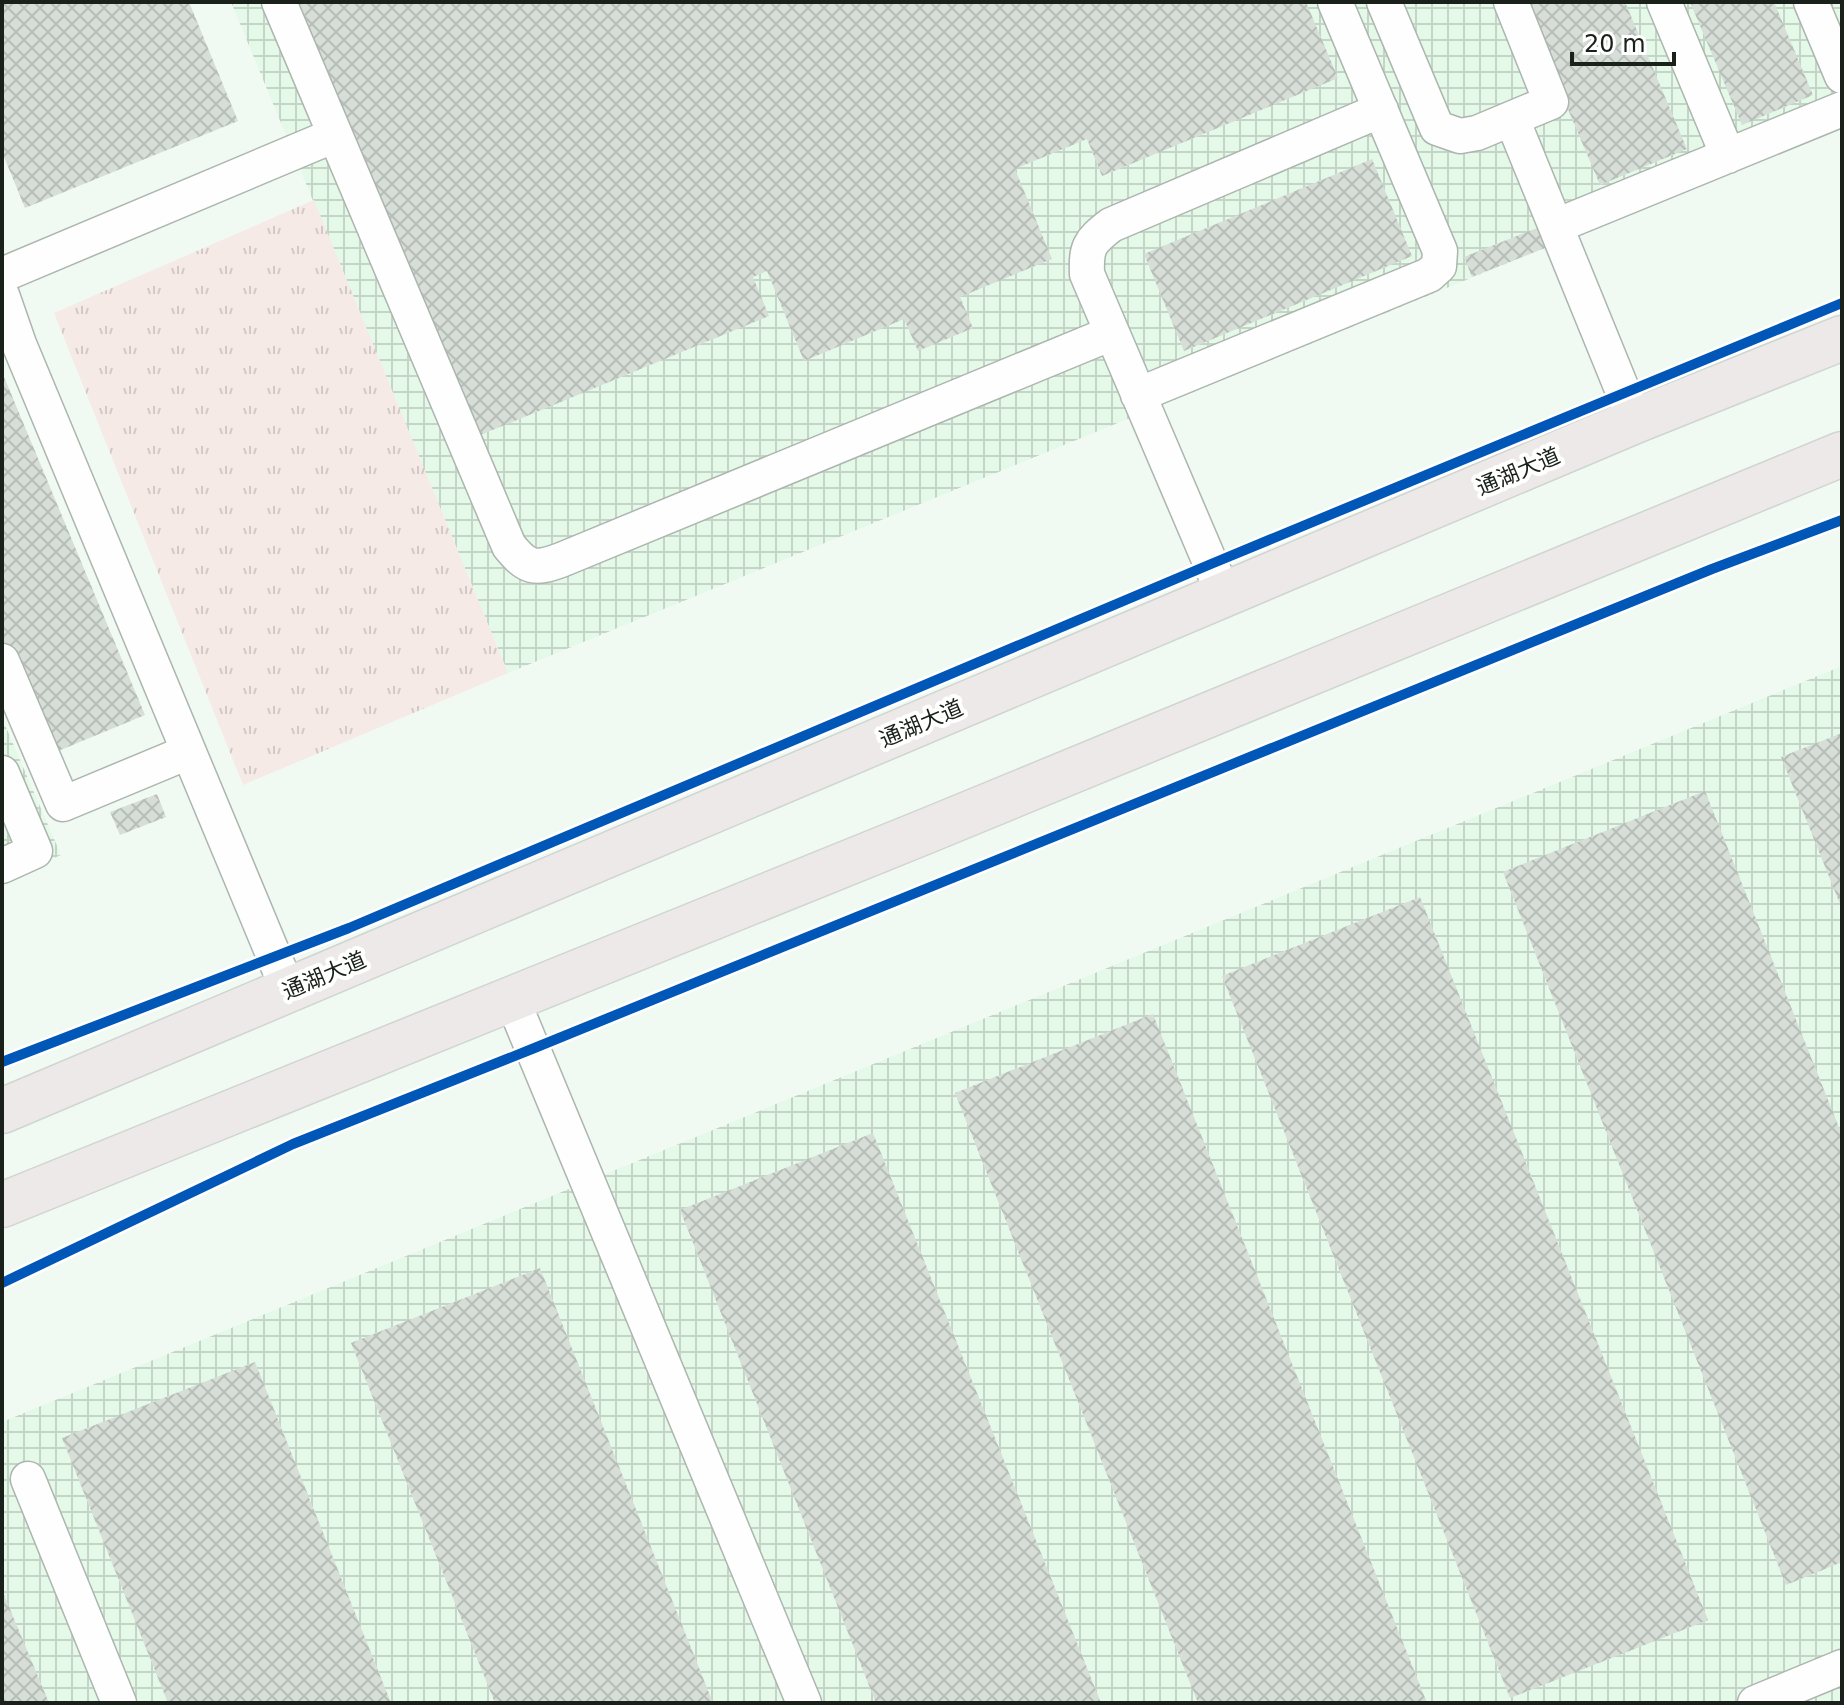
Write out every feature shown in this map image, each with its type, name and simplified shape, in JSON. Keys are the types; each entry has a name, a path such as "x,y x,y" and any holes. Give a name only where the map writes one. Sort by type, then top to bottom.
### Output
{"main road":[{"name":"通湖大道","path":"2,1111 1635,421 1842,338"},
{"path":"2,1205 958,818 1842,454"}],"lane":[{"path":"279,2 509,546 522,562 544,567 1112,333"},
{"path":"1138,395 1429,275 1439,266 1440,251 1335,2"},
{"path":"1395,6 1437,128 1460,136 1477,133 1551,102 1511,2"},
{"path":"1664,2 1728,156"},
{"path":"1811,2 1842,76"},
{"path":"1556,226 1842,109"},
{"path":"1224,595 1087,274 1086,251 1094,238 1111,225 1381,110"},
{"path":"1512,119 1635,421"},
{"path":"2,275 335,135"},
{"path":"2,295 19,344 288,990"},
{"path":"2,661 63,804 188,752"},
{"path":"2,773 35,851 2,866"},
{"path":"512,999 804,1703"},
{"path":"28,1479 119,1703"},
{"path":"1755,1703 1842,1667"}],"shaded area":[{"path":"231,2 1842,2 1842,126 508,673"},
{"path":"1842,666 1842,1703 2,1703 2,1422"},
{"path":"2,718 61,855 2,881"}],"green space":[{"path":"314,200 508,673 243,785 54,313"}],"building":[{"path":"2,2 189,2 238,121 25,208 2,152"},
{"path":"299,2 1306,2 1338,78 1102,176 1087,139 1015,169 1052,259 960,297 973,328 918,351 904,319 804,361 767,271 753,277 769,316 478,436"},
{"path":"1625,2 1687,149 1600,185 1523,3"},
{"path":"1690,2 1774,2 1813,95 1742,125"},
{"path":"1372,159 1412,256 1184,351 1144,254"},
{"path":"1537,228 1545,248 1472,277 1464,257"},
{"path":"2,372 145,715 51,754 2,637"},
{"path":"1842,733 1842,909 1781,757"},
{"path":"1705,791 1842,1135 1842,1562 1786,1585 1503,872"},
{"path":"157,794 166,817 120,835 110,812"},
{"path":"1420,897 1708,1620 1510,1698 1222,976"},
{"path":"1153,1014 1427,1703 1198,1703 955,1093"},
{"path":"873,1133 1101,1703 876,1703 680,1210"},
{"path":"540,1268 713,1703 495,1703 351,1343"},
{"path":"255,1362 391,1703 168,1703 62,1438"},
{"path":"2,1590 49,1703 2,1703"}],"cycle path":[{"path":"2,1062 349,928 1211,564 1842,303"},
{"path":"2,1283 293,1144 1712,569 1842,520"}]}
